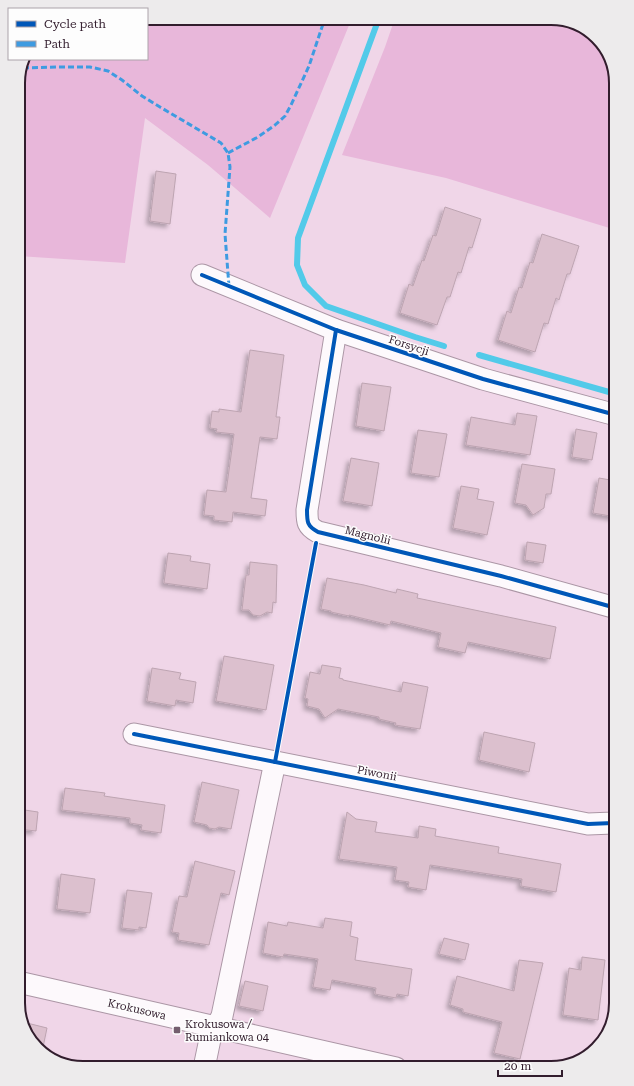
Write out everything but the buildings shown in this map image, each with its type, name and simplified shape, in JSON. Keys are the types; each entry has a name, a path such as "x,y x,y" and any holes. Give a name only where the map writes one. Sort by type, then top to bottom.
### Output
{"street":[{"name":"Forsycji","path":"202,276 336,330 483,379 609,413"},
{"name":"Magnolii","path":"336,330 307,510 307,522 312,528 318,532 500,576 609,606"},
{"name":"Piwonii","path":"134,734 588,824 609,823"},
{"path":"205,1061 210,1039 222,1016 275,762"},
{"name":"Krokusowa","path":"25,984 365,1061"}],"shaded area":[{"path":"148,25 349,25 270,218 208,165 145,118 125,263 25,256 25,80 30,60 148,60"},
{"path":"393,25 554,25 569,28 589,39 599,51 608,72 609,228 446,178 342,155"}],"waterway":[{"path":"376,25 298,238 297,265 305,285 326,306 444,346"},
{"path":"479,355 609,392"}],"marked path":[{"path":"228,153 258,137 285,116 309,66 323,25"},
{"path":"27,68 90,67 108,71 142,96 221,143 228,153 230,167 225,234 229,287"}],"cycle path":[{"path":"202,275 336,330 483,379 609,413"},
{"path":"336,330 307,510 310,526 318,532 501,576 609,606"},
{"path":"275,762 316,543"},
{"path":"134,734 588,824 609,823"}],"place":[{"name":"Krokusowa / Rumiankowa 04","path":"177,1030"}]}
